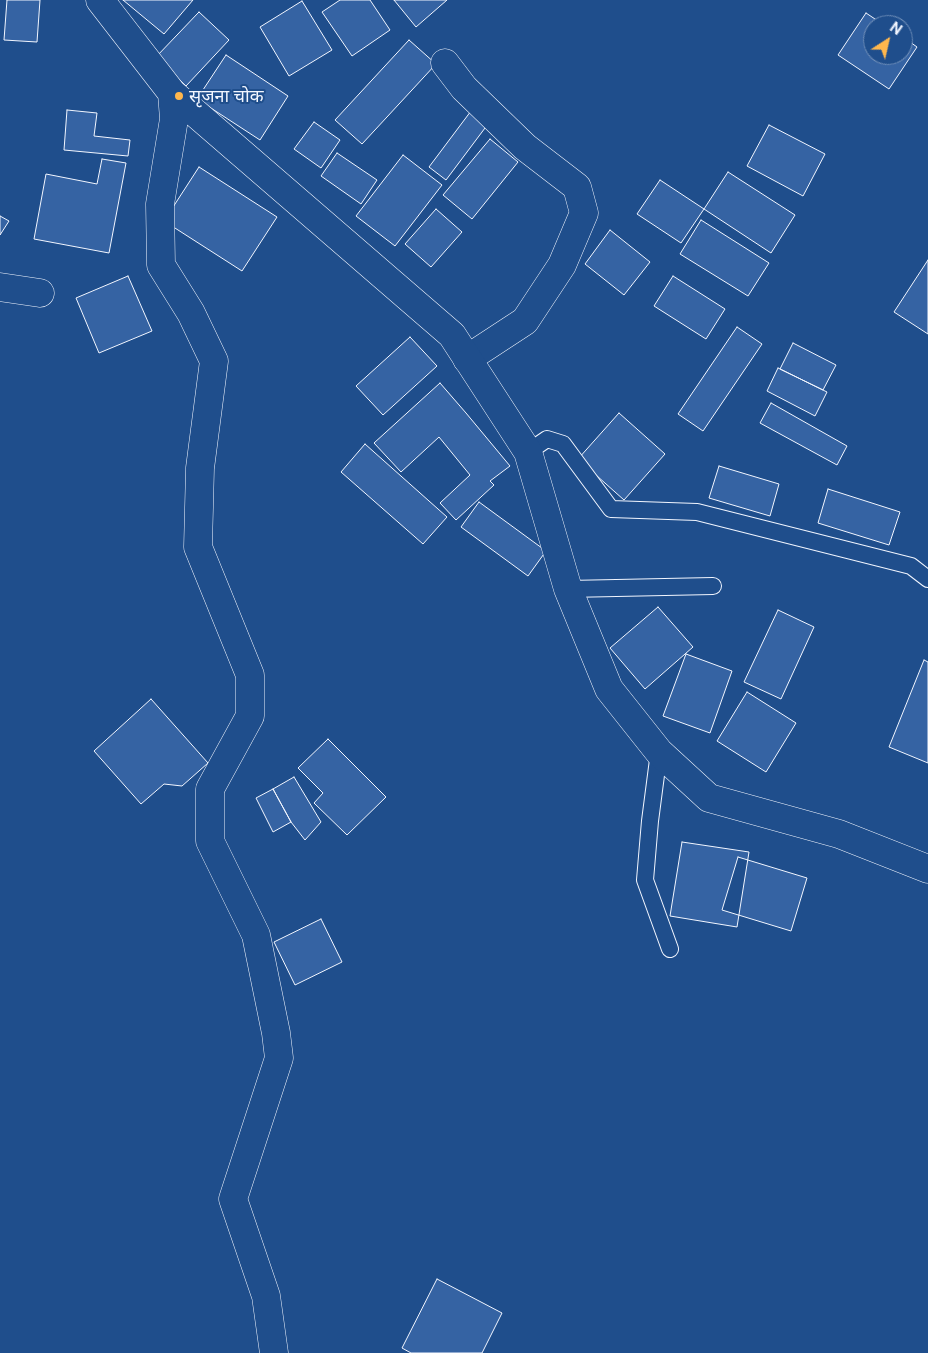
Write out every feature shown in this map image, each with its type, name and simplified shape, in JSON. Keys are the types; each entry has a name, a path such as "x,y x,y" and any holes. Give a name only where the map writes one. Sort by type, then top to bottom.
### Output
{"street":[{"path":"100,0 172,94 452,335 528,452 568,589 609,689 659,752 709,798 839,834 928,869"},
{"path":"445,63 464,88 518,140 577,187 584,213 562,265 524,320 467,359"},
{"path":"172,94 174,119 160,204 161,265 191,312 214,362 200,468 198,546 250,675 250,716 210,789 210,841 256,935 278,1049 279,1058 233,1199 266,1296 274,1353"},
{"path":"0,287 40,293"}],"lane":[{"path":"528,452 547,439 564,444 611,509 697,512 911,566 928,578"},
{"path":"568,589 713,586"},
{"path":"659,752 645,880 670,949"}],"building":[{"path":"7,0 40,0 37,42 4,40"},
{"path":"123,0 193,0 164,34"},
{"path":"340,0 370,0 390,30 352,56 322,12"},
{"path":"394,0 447,0 416,27"},
{"path":"302,1 332,50 289,76 260,27"},
{"path":"199,12 229,40 186,86 156,57"},
{"path":"863,18 863,65 905,65 889,89 838,55"},
{"path":"409,40 436,64 362,144 335,120"},
{"path":"913,44 917,47 913,53"},
{"path":"226,55 288,96 260,140 197,99"},
{"path":"67,110 97,113 94,136 130,140 128,156 64,150"},
{"path":"471,111 488,124 446,180 429,167"},
{"path":"314,122 340,140 321,168 294,149"},
{"path":"769,125 825,154 803,196 747,166"},
{"path":"490,139 518,162 472,219 443,195"},
{"path":"337,153 377,180 361,204 321,176"},
{"path":"403,155 442,185 395,246 356,216"},
{"path":"102,159 126,163 109,253 34,239 46,174 97,184"},
{"path":"199,167 277,217 242,271 164,221"},
{"path":"728,172 795,215 771,253 704,209"},
{"path":"660,180 704,209 681,243 637,214"},
{"path":"436,209 462,232 431,267 405,244"},
{"path":"0,216 9,221 0,235"},
{"path":"701,220 769,263 748,296 680,254"},
{"path":"610,230 650,262 624,295 585,264"},
{"path":"928,260 928,334 894,312"},
{"path":"128,276 152,331 99,353 76,298"},
{"path":"673,276 725,309 706,339 654,306"},
{"path":"737,327 762,344 703,431 678,414"},
{"path":"410,337 437,366 383,415 356,386"},
{"path":"793,343 836,365 823,390 780,369"},
{"path":"778,368 827,392 815,416 767,391"},
{"path":"440,383 510,466 490,481 494,485 456,520 440,503 470,475 439,437 401,472 374,443"},
{"path":"771,403 847,446 837,465 760,423"},
{"path":"619,413 665,454 624,500 578,459"},
{"path":"365,444 447,517 423,544 341,472"},
{"path":"719,466 779,484 770,516 709,498"},
{"path":"828,489 900,512 889,545 818,523"},
{"path":"479,502 546,551 528,576 461,527"},
{"path":"658,607 693,647 645,689 610,648"},
{"path":"778,610 814,627 781,699 744,682"},
{"path":"686,654 732,671 710,733 663,716"},
{"path":"924,660 928,662 928,763 889,747"},
{"path":"747,692 796,723 766,772 717,741"},
{"path":"151,699 208,763 182,786 164,784 141,804 94,751"},
{"path":"328,739 386,797 347,835 314,803 323,793 298,768"},
{"path":"294,777 321,822 305,840 291,822 273,789"},
{"path":"273,789 291,822 273,832 256,798"},
{"path":"682,842 749,852 737,927 670,916"},
{"path":"738,857 807,878 791,931 722,910"},
{"path":"321,919 342,962 295,985 274,942"},
{"path":"437,1279 502,1313 482,1353 411,1353 402,1348"}],"place":[{"name":"सृजना चोक","path":"179,96"}]}
